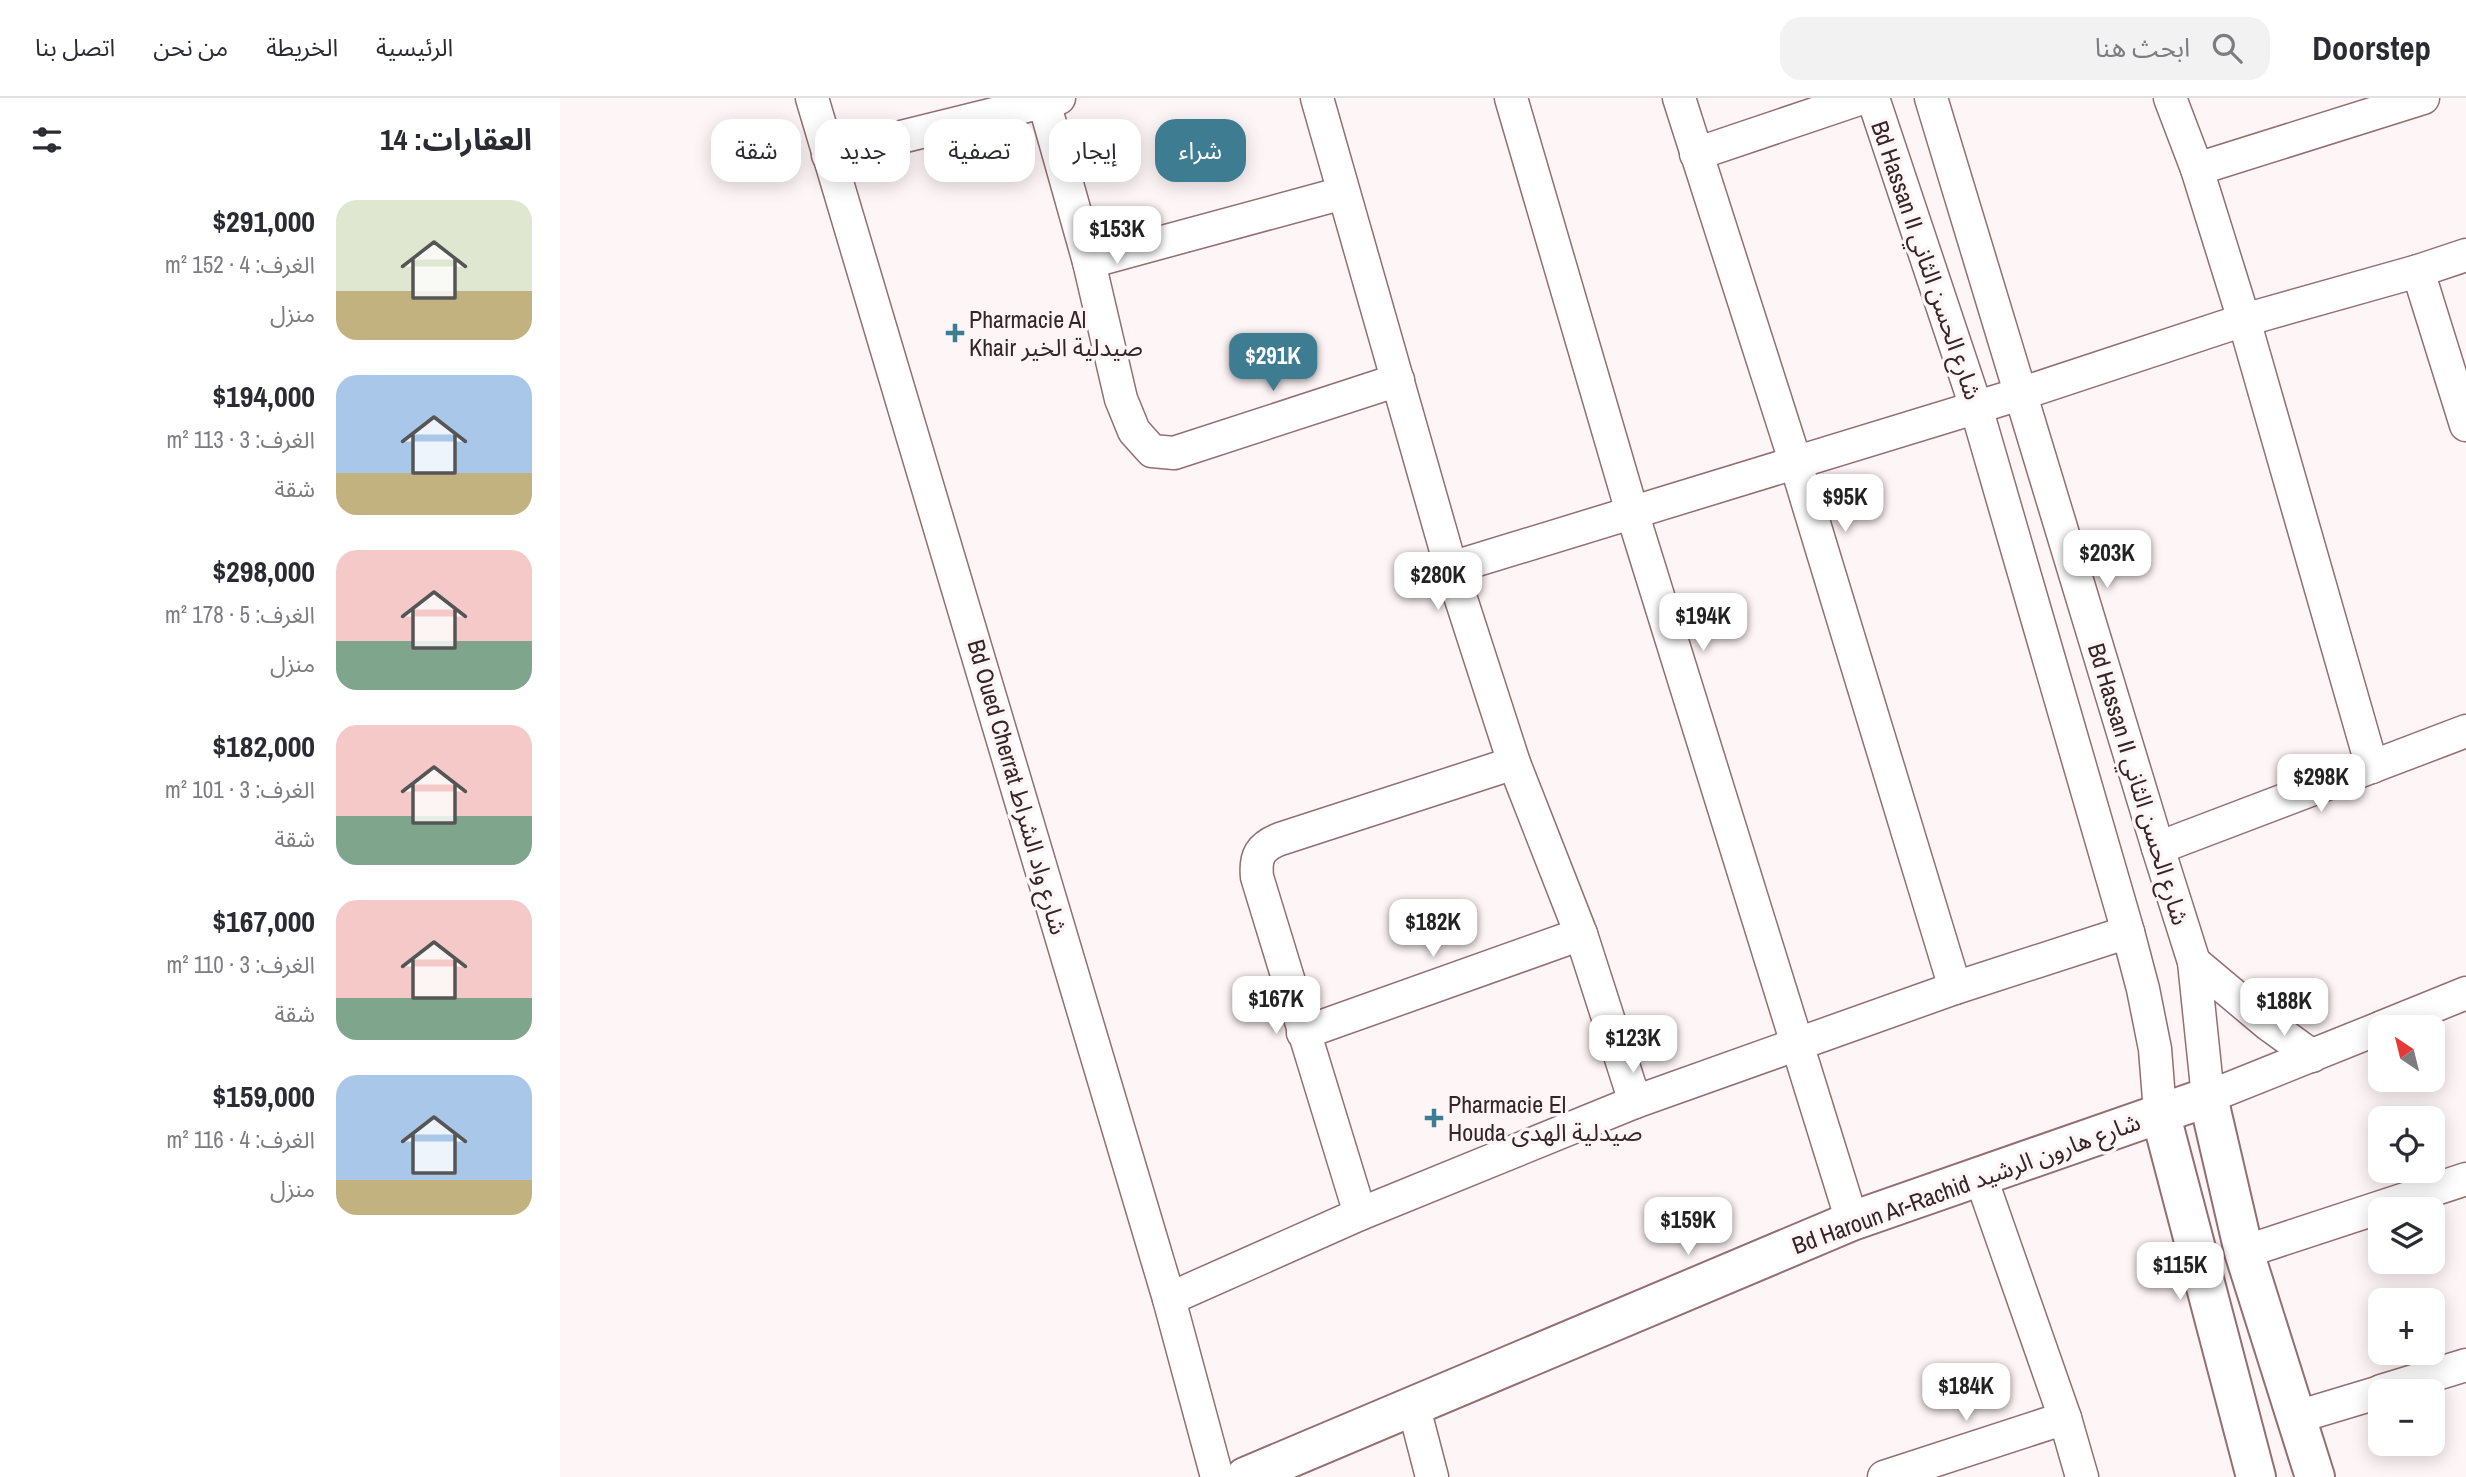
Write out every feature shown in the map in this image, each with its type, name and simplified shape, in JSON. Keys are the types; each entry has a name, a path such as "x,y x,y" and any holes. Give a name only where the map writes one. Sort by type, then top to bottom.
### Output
{"street":[{"name":"Bd Oued Cherrat شارع واد الشراط","path":"811,98 817,119"},
{"path":"1317,98 1451,568 1514,763 1581,934 1634,1102"},
{"path":"1511,98 1541,193 1632,512 1852,1221"},
{"path":"1679,98 1796,464 1955,988"},
{"path":"1696,154 1862,98"},
{"name":"Bd Hassan II شارع الحسن الثاني","path":"1873,98 1976,407 2128,932 2155,1049 2160,1112 2256,1477"},
{"name":"Bd Hassan II شارع الحسن الثاني","path":"1931,98 2194,962 2208,1097 2244,1252 2315,1477"},
{"path":"2169,98 2197,169 2244,320 2372,767"},
{"path":"2197,169 2423,98"},
{"path":"910,135 1051,100 1121,399 1134,431 1152,451 1174,453 1398,380"},
{"name":"Bd Oued Cherrat شارع واد الشراط","path":"836,182 1169,1299 1217,1477"},
{"path":"1088,262 1343,193"},
{"path":"1451,568 2020,394 2244,320 2466,255"},
{"path":"2418,271 2466,425"},
{"path":"2158,848 2466,732"},
{"path":"1360,1214 1257,877 1258,853 1267,844 1280,839 1514,763"},
{"path":"1169,1299 1360,1214 1634,1102 1955,988 2128,932"},
{"path":"1303,1033 1581,934"},
{"path":"2194,962 2312,1056"},
{"name":"Bd Haroun Ar-Rachid شارع هارون الرشيد","path":"2413,1015 2466,993"},
{"name":"Bd Haroun Ar-Rachid شارع هارون الرشيد","path":"1245,1477 1852,1221 2208,1097 2368,1033"},
{"path":"1981,1178 2065,1418 2082,1477"},
{"path":"2244,1252 2466,1179"},
{"path":"2420,1379 2466,1365"},
{"path":"2297,1417 2368,1395"},
{"path":"1413,1404 1432,1477"},
{"path":"1894,1475 2065,1418"}],"place":[{"name":"Pharmacie Al Khair صيدلية الخير","path":"955,333"},
{"name":"Pharmacie El Houda صيدلية الهدى","path":"1434,1118"}]}
